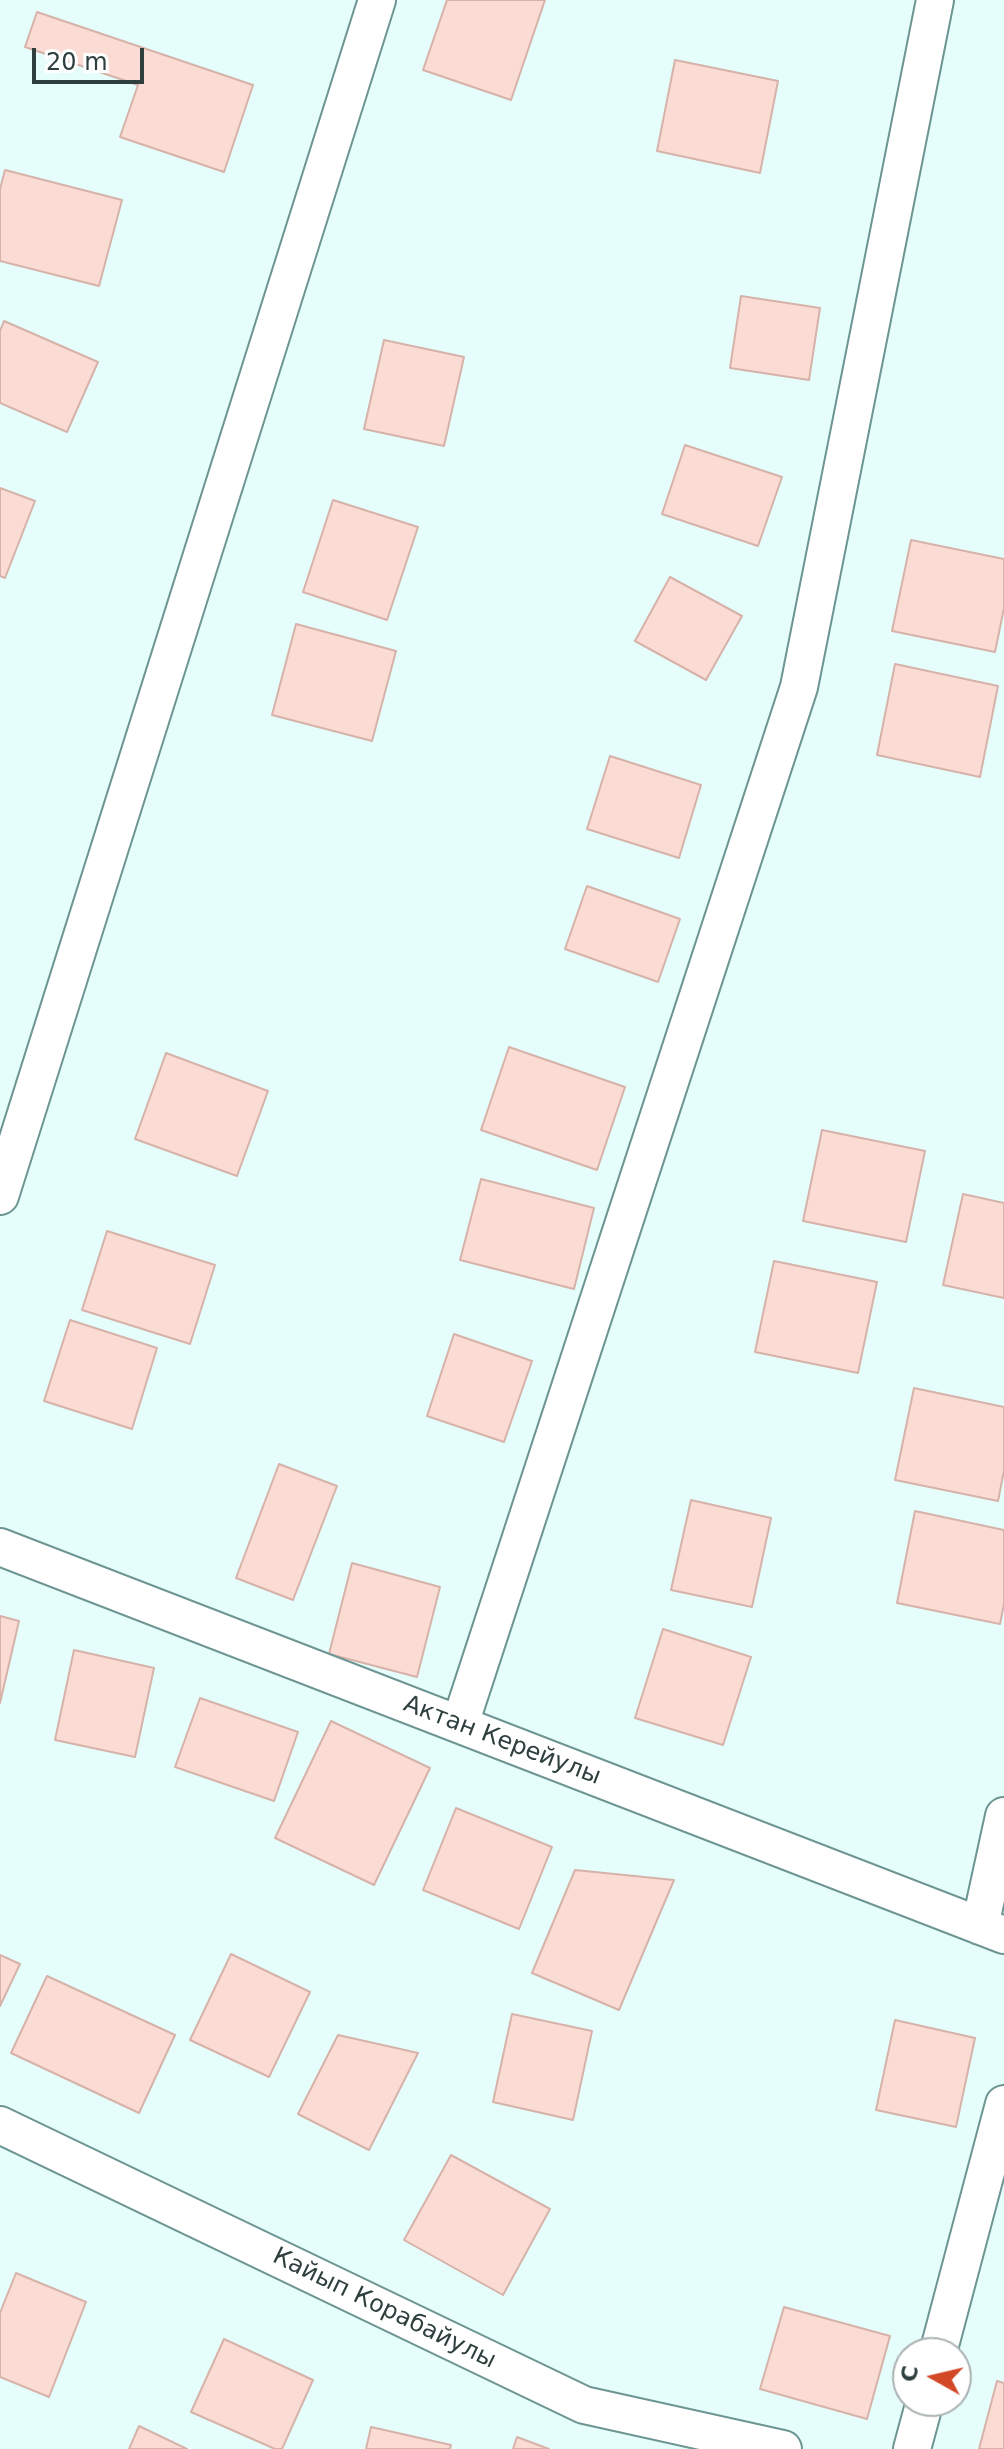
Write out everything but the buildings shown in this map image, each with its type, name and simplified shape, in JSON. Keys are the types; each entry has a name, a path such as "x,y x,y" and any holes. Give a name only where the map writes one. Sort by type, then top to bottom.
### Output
{"street":[{"path":"0,1196 377,0"},
{"path":"460,1724 799,687 935,0"},
{"name":"Актан Керейулы","path":"0,1547 992,1931"},
{"path":"992,1931 1004,1816"},
{"path":"942,2337 1004,2104"},
{"name":"Кайып Корабайулы","path":"0,2125 584,2405 783,2449"},
{"path":"912,2449 921,2417"}]}
